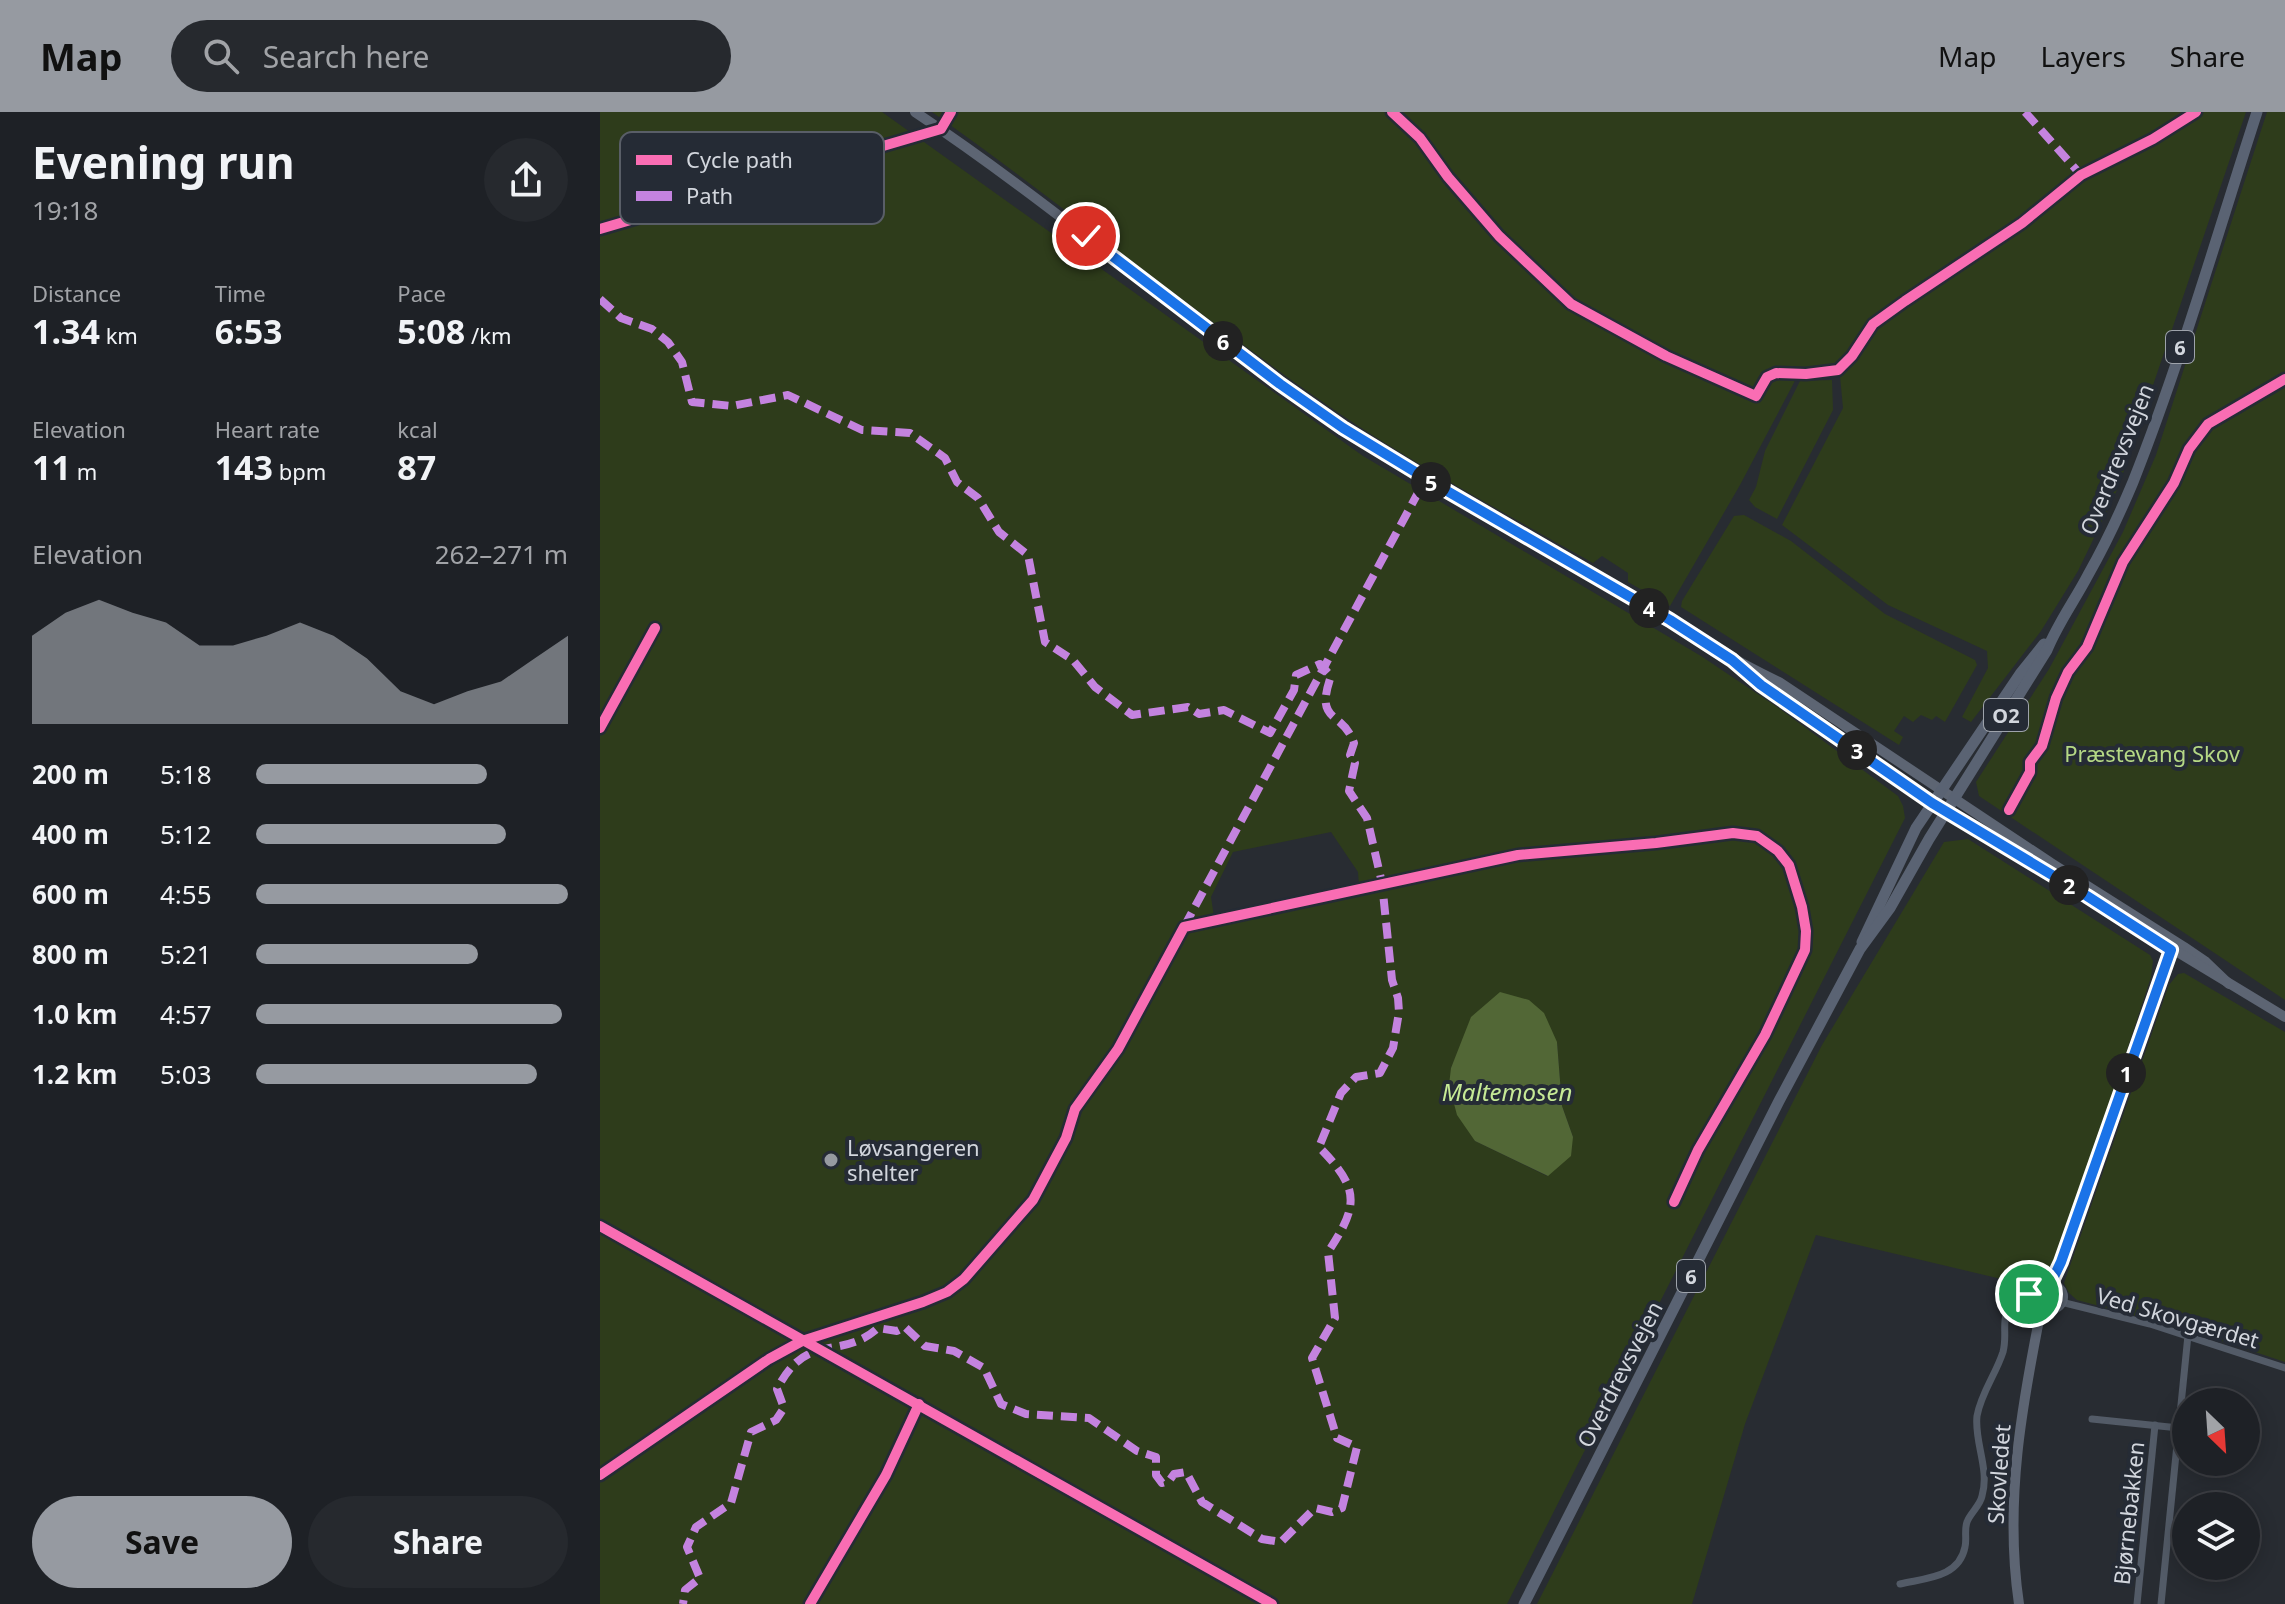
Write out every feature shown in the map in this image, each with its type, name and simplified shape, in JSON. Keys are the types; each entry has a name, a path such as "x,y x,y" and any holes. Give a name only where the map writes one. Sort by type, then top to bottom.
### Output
{"main road":[{"path":"915,112 1343,428 1670,620 1732,660 1779,682 1942,788 2229,984 2285,1017"},
{"name":"Overdrevsvejen","path":"1524,1604 1779,1101 1860,949 1890,908 2047,650 2088,576 2132,482 2167,388 2257,112"},
{"name":"Overdrevsvejen","path":"1860,949 1866,929 1900,859 1932,803 2020,674 2055,631"},
{"path":"1732,660 1761,685 1932,803 2173,946"},
{"path":"2053,1286 2173,946"},
{"path":"2053,1286 2062,1294 2049,1303 2042,1289 2053,1286"},
{"name":"Skovledet","path":"2019,1604 2013,1519 2014,1473 2019,1426 2035,1347 2049,1303"}],"street":[{"path":"1900,1584 1941,1575 1962,1558 1967,1522 1983,1495 1983,1463 1977,1416 1982,1397 2003,1352 2006,1311 2020,1297 2049,1303"},
{"name":"Ved Skovgærdet","path":"2049,1303 2188,1335 2285,1368"},
{"name":"Bjørnebakken","path":"2183,1388 2188,1335"},
{"name":"Bjørnebakken","path":"2092,1419 2172,1427"},
{"name":"Bjørnebakken","path":"2137,1604 2155,1425"},
{"name":"Bjørnebakken","path":"2161,1604 2174,1476"}],"green space":[{"path":"600,112 882,112 1363,456 1701,656 1780,709 1898,796 1905,818 1507,1604 600,1604","holes":["1331,832 1358,872 1359,885 1214,917 1211,897 1233,852","1557,1042 1562,1106 1573,1137 1547,1176 1475,1141 1451,1068 1460,1048"]},
{"path":"932,112 2246,112 2118,488 2078,571 2041,631 1971,722 1962,717 1988,668 1987,651 1888,605 1782,525 1843,408 1840,376 1798,375 1740,485 1670,606 1628,582 1628,573 1602,556 1593,563 1453,484 1350,421"},
{"name":"Præstevang Skov","path":"2267,112 2285,112 2285,1000 1979,796 1976,782 2049,669 2123,532 2156,455"},
{"path":"1832,380 1833,410 1777,519 1755,507 1749,500 1756,487 1765,451 1800,381"},
{"path":"1744,515 1791,541 1885,614 1975,660 1977,665 1945,722 1936,716 1932,720 1921,715 1913,722 1904,716 1894,731 1903,737 1899,745 1681,607 1734,516"},
{"path":"1968,839 2150,955 2153,961 2151,977 2057,1263 2047,1279 2035,1287 1816,1235 1745,1424 1692,1604 1537,1604 1822,1045 1944,842"},
{"path":"2184,973 2285,1032 2285,1362 2189,1330 2077,1300 2064,1283 2169,985 2178,974"}],"water":[{"name":"Maltemosen","path":"1500,992 1529,1000 1544,1013 1557,1042 1562,1106 1573,1137 1571,1156 1548,1176 1475,1141 1457,1115 1449,1085 1451,1068 1471,1017"}],"marked path":[{"path":"2025,112 2081,175"},
{"path":"600,299 621,318 652,329 668,342 682,362 692,402 732,406 788,395 862,430 910,433 945,458 957,482 978,498 999,532 1028,555 1045,642 1073,660 1095,687 1132,715 1188,707 1199,714 1224,710 1270,733 1294,690 1296,675 1320,664 1331,676 1326,702 1328,710 1349,732 1354,743 1350,755 1355,763 1349,791 1367,818 1382,883 1392,980 1399,1012 1393,1048 1380,1073 1356,1077 1341,1093 1319,1147 1342,1174 1350,1197 1346,1221 1328,1252 1335,1318 1312,1358 1337,1438 1357,1447 1342,1508 1332,1512 1315,1508 1281,1542 1262,1539 1202,1502 1186,1472 1174,1474 1169,1481 1162,1483 1156,1475 1156,1457 1137,1451 1089,1418 1026,1414 1001,1404 984,1368 954,1351 925,1346 905,1327 897,1331 878,1328 851,1343 813,1352 789,1371 777,1389 784,1408 776,1420 751,1432 731,1503 696,1527 687,1547 700,1578 685,1590 683,1604"},
{"path":"1184,927 1426,478"}],"cycle path":[{"path":"884,146 941,129 951,112"},
{"path":"1392,112 1420,138 1448,177 1499,236 1571,304 1666,356 1756,396 1767,377 1776,373 1806,374 1838,370 1852,356 1873,324 2022,223 2081,175 2153,139 2196,112"},
{"path":"600,229 620,223"},
{"path":"2009,810 2030,772 2030,762 2042,746 2056,698 2068,672 2087,647 2123,562 2174,483 2189,449 2208,424 2285,379"},
{"path":"600,728 655,628"},
{"path":"600,1475 769,1359 802,1341 923,1302 947,1292 964,1279 1033,1200 1066,1138 1075,1109 1118,1049 1184,927 1518,855 1733,833 1757,836 1778,851 1789,865 1802,907 1805,950 1765,1035 1698,1150 1674,1202"},
{"path":"600,1226 1272,1604"},
{"path":"810,1604 886,1475 919,1404"}],"place":[{"name":"Løvsangeren shelter","path":"831,1160"}],"route":[{"path":"1086,236 1280,384 1343,428 1670,620 1732,660 1761,685 1932,803 2171,950 2061,1262 2050,1285 2042,1289 2039,1295 2029,1294"}]}
